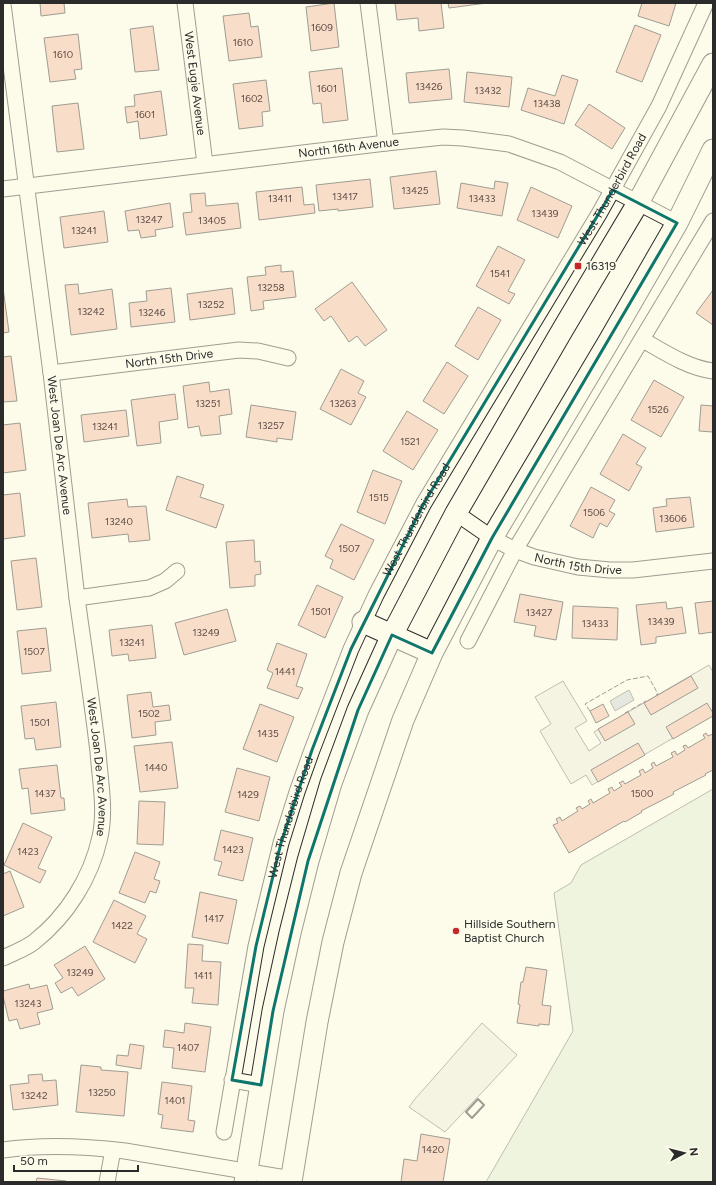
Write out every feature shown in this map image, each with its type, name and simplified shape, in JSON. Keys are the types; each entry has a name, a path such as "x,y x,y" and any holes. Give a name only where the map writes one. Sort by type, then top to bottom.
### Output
{"main road":[{"path":"246,1177 273,1011 290,933 308,861 331,783 358,710 392,635 456,513 638,203 713,64"},
{"path":"292,1180 318,1015 333,942 351,873 403,720 432,653 492,538 609,341 676,223 713,150"},
{"path":"363,622 432,653"}],"street":[{"name":"West Eugie Avenue","path":"185,3 205,164"},
{"path":"368,3 386,143"},
{"name":"West Thunderbird Road","path":"224,1132 256,946 281,843 312,750 351,649 376,595 424,503 613,190 659,106 706,3"},
{"name":"West Joan De Arc Avenue","path":"3,4 51,374 77,598 94,720 102,803 100,836 84,884 55,922 33,943 3,958"},
{"name":"North 16th Avenue","path":"3,189 386,143 443,137 463,138 509,144 560,162 676,223"},
{"path":"468,641 515,550 643,340 713,221"},
{"path":"643,340 683,362 705,370 713,371"},
{"name":"North 15th Drive","path":"51,374 239,350 258,350 288,358"},
{"name":"North 15th Drive","path":"456,513 492,538 515,550 534,557 578,567 610,570 633,570 713,561"},
{"path":"77,598 149,588 165,581 177,571"},
{"path":"232,1080 261,1085"},
{"path":"3,1150 40,1146 72,1146 113,1150 246,1177 292,1180"},
{"path":"107,1182 113,1150"}],"highlighted area":[{"path":"613,190 677,223 492,538 432,653 392,635 358,710 308,861 273,1011 261,1085 232,1080 256,946 281,843 312,750 351,649 424,503"}],"green space":[{"path":"713,789 713,1182 486,1182 573,1031 554,893 571,883 581,865"}],"shaded area":[{"path":"709,665 713,672 713,715 592,785 586,775 571,784 540,731 551,724 535,697 563,681 587,721 575,728 589,751 601,743 594,732"},
{"path":"629,690 634,700 615,711 610,701"},
{"path":"482,1023 517,1055 445,1132 409,1107"}],"building":[{"path":"40,3 64,3 65,13 41,16"},
{"path":"334,3 339,47 311,51 306,7"},
{"path":"395,3 441,3 444,28 419,31 418,18 397,20"},
{"path":"448,3 487,3 449,8"},
{"path":"642,3 676,3 669,26 638,16"},
{"path":"249,13 251,27 258,26 262,57 229,61 223,16"},
{"path":"635,25 661,35 642,82 616,72"},
{"path":"153,26 159,70 135,72 130,29"},
{"path":"78,34 82,69 74,70 76,79 50,82 44,38"},
{"path":"342,68 348,120 323,123 321,103 313,104 309,72"},
{"path":"449,69 452,99 409,103 406,73"},
{"path":"467,72 512,77 509,107 464,102"},
{"path":"562,75 578,80 564,124 521,110 528,88 555,96"},
{"path":"266,80 270,111 262,112 263,126 239,129 233,84"},
{"path":"161,91 167,135 140,139 138,121 127,123 125,107 135,106 134,95"},
{"path":"78,103 84,149 57,152 52,106"},
{"path":"589,104 625,128 612,149 575,125"},
{"path":"436,171 440,204 394,209 390,177"},
{"path":"370,179 373,207 338,211 338,209 319,211 316,185"},
{"path":"495,181 508,183 502,216 457,208 461,183 494,189"},
{"path":"302,187 304,205 314,204 315,213 259,220 256,192"},
{"path":"531,187 572,206 558,238 517,220"},
{"path":"205,193 206,206 238,203 241,228 186,235 183,213 192,212 190,194"},
{"path":"170,203 173,227 155,230 156,236 141,238 139,230 128,231 125,211"},
{"path":"104,211 108,242 64,248 60,217"},
{"path":"498,246 525,260 508,291 515,294 509,304 476,286"},
{"path":"281,265 281,272 293,271 296,297 263,301 264,309 251,311 247,277 266,275 265,267"},
{"path":"352,282 387,330 365,346 357,336 349,342 331,316 324,321 315,309"},
{"path":"78,284 79,294 112,289 117,329 71,335 65,285"},
{"path":"3,288 9,332 3,333"},
{"path":"171,288 175,322 131,327 129,303 147,301 146,291"},
{"path":"232,288 235,314 190,320 187,294"},
{"path":"713,290 713,325 696,313"},
{"path":"478,307 501,320 478,360 455,346"},
{"path":"11,356 17,401 3,402 3,357"},
{"path":"447,362 468,376 444,414 423,401"},
{"path":"341,369 364,381 358,393 366,397 351,425 320,409"},
{"path":"654,380 684,397 661,437 631,420"},
{"path":"209,382 210,392 229,389 232,414 219,416 221,434 201,436 199,426 188,428 183,386"},
{"path":"175,394 178,419 159,422 161,443 137,446 131,400"},
{"path":"251,405 296,412 292,440 277,438 277,442 246,437"},
{"path":"701,405 713,406 713,432 699,431"},
{"path":"126,410 129,436 84,442 81,415"},
{"path":"407,411 438,430 413,470 383,451"},
{"path":"20,423 26,470 3,473 3,425"},
{"path":"623,434 646,448 636,464 642,467 629,491 600,474"},
{"path":"373,470 402,481 385,524 357,512"},
{"path":"177,476 204,485 200,497 224,505 216,528 166,510"},
{"path":"591,487 615,500 609,511 615,514 607,527 600,523 593,538 570,526"},
{"path":"20,493 25,536 3,539 3,495"},
{"path":"690,497 694,527 656,532 653,508 667,506 666,499"},
{"path":"127,499 128,507 146,506 150,540 129,542 128,534 92,538 88,503"},
{"path":"341,524 374,540 354,580 330,568 333,560 325,556"},
{"path":"254,540 255,562 260,561 261,574 255,575 255,586 230,588 226,542"},
{"path":"36,558 42,607 17,610 11,561"},
{"path":"317,585 343,597 325,638 298,625"},
{"path":"520,594 563,602 556,640 534,636 536,626 514,622"},
{"path":"713,601 713,632 699,634 695,603"},
{"path":"666,602 667,609 682,607 686,633 656,637 656,643 641,645 636,605"},
{"path":"573,606 618,608 617,640 572,638"},
{"path":"227,609 236,641 184,655 175,623"},
{"path":"152,625 156,658 129,661 128,654 112,656 109,630"},
{"path":"46,628 51,671 22,674 17,631"},
{"path":"277,643 307,654 296,686 303,688 298,699 267,688 273,673 267,670"},
{"path":"691,676 698,688 651,715 644,703"},
{"path":"151,692 153,707 169,705 171,720 155,722 156,735 132,738 127,695"},
{"path":"56,702 61,747 36,750 34,738 25,739 21,706"},
{"path":"707,703 713,713 713,716 673,739 666,727"},
{"path":"260,704 294,717 277,762 243,749"},
{"path":"603,704 609,716 596,723 590,711"},
{"path":"628,712 635,724 605,741 598,729"},
{"path":"706,733 708,736 713,734 713,770 673,792 674,794 641,811 642,812 625,822 624,821 569,853 553,825 558,823 556,819 560,817 562,821 578,811 576,808 580,806 582,809 590,804 588,801 591,799 593,803 610,793 608,789 612,787 614,791 622,786 619,783 623,781 625,784 641,775 639,771 643,769 645,773 653,768 651,764 654,762 656,766 673,757 671,753 675,751 677,755 685,750 683,746 686,745 688,748 705,738 703,735"},
{"path":"172,742 178,788 140,792 134,746"},
{"path":"638,743 645,755 598,782 591,770"},
{"path":"57,765 61,798 64,798 65,810 31,814 28,788 22,789 19,769"},
{"path":"237,768 270,777 259,821 225,812"},
{"path":"139,801 165,802 163,845 137,844"},
{"path":"23,823 52,837 38,868 46,871 40,883 4,865"},
{"path":"221,830 253,838 243,881 218,875 222,862 214,860"},
{"path":"135,852 160,862 154,879 160,881 156,893 150,891 145,903 119,893"},
{"path":"10,871 24,907 3,916 3,874"},
{"path":"200,892 237,900 228,944 192,937"},
{"path":"114,900 146,916 137,934 147,939 135,963 93,942"},
{"path":"188,944 203,945 202,961 221,962 218,1005 192,1003 194,988 185,988"},
{"path":"85,946 105,979 78,996 72,987 61,993 55,983 63,978 54,965"},
{"path":"526,967 547,970 542,1005 551,1006 549,1025 539,1024 539,1026 517,1023 520,1005 518,1004 521,982 523,982"},
{"path":"29,984 30,989 47,985 53,1009 37,1013 40,1024 20,1029 17,1019 9,1021 3,991"},
{"path":"185,1023 211,1027 205,1072 172,1068 174,1048 163,1047 165,1030 184,1033"},
{"path":"130,1044 144,1046 141,1069 116,1065 117,1055 128,1056"},
{"path":"81,1065 101,1067 101,1070 128,1072 124,1116 76,1112"},
{"path":"42,1074 43,1081 56,1080 58,1105 13,1110 10,1085 29,1083 28,1075"},
{"path":"162,1082 192,1086 188,1120 195,1121 193,1132 161,1128 163,1115 158,1114"},
{"path":"421,1134 450,1139 443,1182 401,1182 404,1159 417,1161"},
{"path":"37,1178 66,1181 66,1182 36,1182"}],"fence":[{"path":"590,711 585,704 627,680 648,676 658,694 656,695"},
{"path":"625,713 646,701"}],"wall":[{"path":"478,1099 484,1105 472,1118 466,1112 478,1099"}],"place":[{"name":"16319","path":"578,266"},
{"name":"Hillside Southern Baptist Church","path":"456,931"}]}
